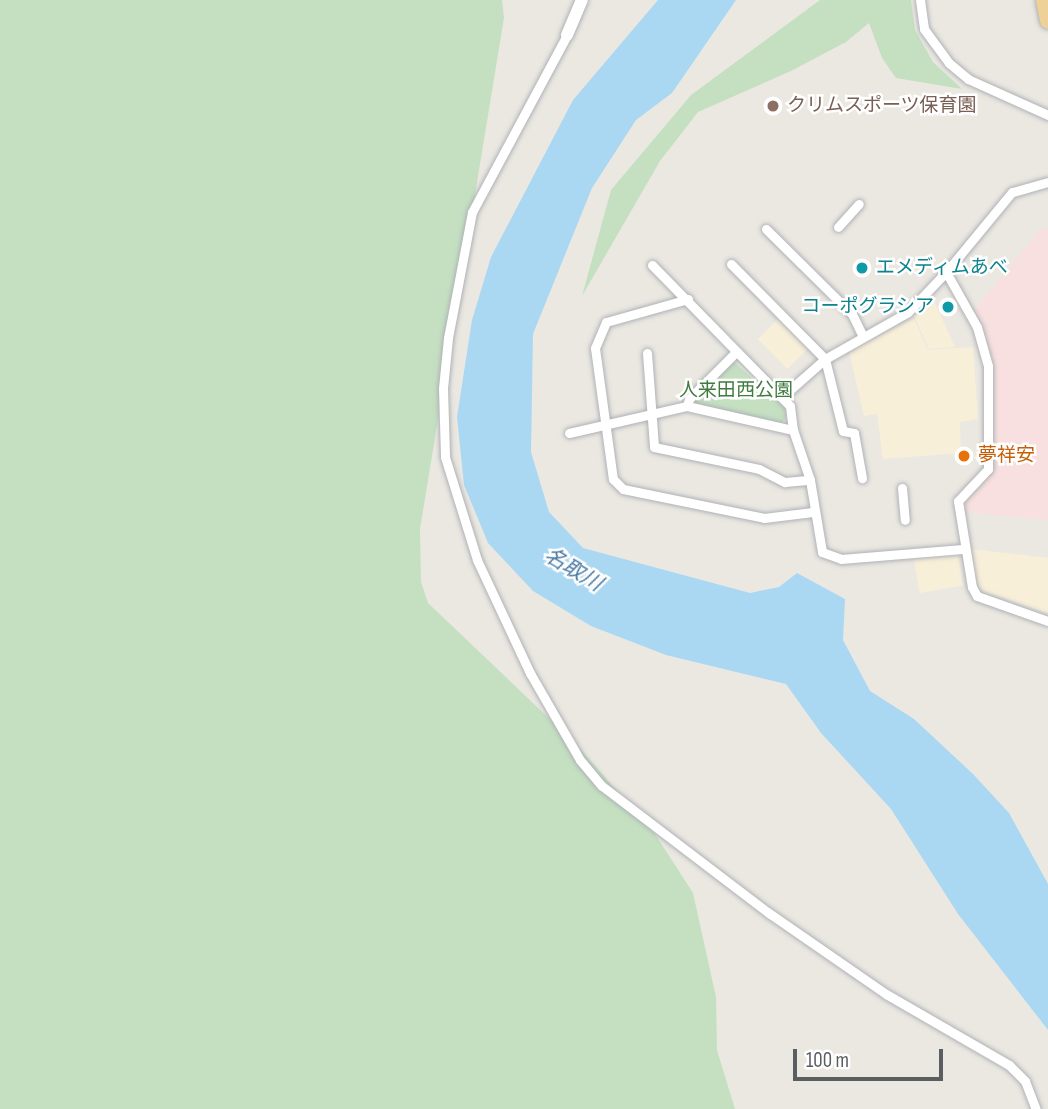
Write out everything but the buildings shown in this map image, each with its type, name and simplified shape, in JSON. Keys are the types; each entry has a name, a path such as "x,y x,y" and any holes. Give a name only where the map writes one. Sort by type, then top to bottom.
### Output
{"highway":[{"path":"1044,0 1048,21"}],"street":[{"path":"582,0 567,35 479,195 452,315 443,388 445,457 477,560 530,673 580,760 602,786 769,913 886,993 1009,1065 1025,1080 1036,1109"},
{"path":"920,0 925,29 949,63 968,79 1048,115"},
{"path":"783,396 825,359 908,312 946,272 1012,192 1048,182"},
{"path":"838,227 859,204"},
{"path":"766,229 852,314 863,337"},
{"path":"731,264 825,359 843,431 853,433 862,478"},
{"path":"652,265 688,299 735,353 783,396 810,480 813,512 822,552 830,558 963,549"},
{"path":"946,272 977,327 988,366 988,469 958,501 963,549 976,596 1048,621"},
{"path":"688,299 606,322 595,348 612,479 622,489 764,518 813,512"},
{"path":"647,353 654,411 654,447 759,469 785,482 810,480"},
{"path":"687,406 689,399 735,353"},
{"path":"569,433 606,428 654,411 687,406 793,430"},
{"path":"902,488 905,520"}],"shaded area":[{"path":"1041,228 1048,229 1048,520 963,512 962,499 983,486 992,465 993,369 973,312"},
{"path":"933,299 955,347 929,349 914,316"},
{"path":"779,318 809,348 787,369 758,339"},
{"path":"914,319 928,350 973,347 978,419 960,422 961,453 883,459 877,414 864,416 849,351"},
{"path":"972,549 1048,558 1048,613 981,590 973,578"},
{"path":"957,551 963,585 920,593 914,559"}],"green space":[{"path":"0,0 502,0 504,18 420,529 421,582 428,603 576,744 655,834 693,893 716,997 717,1050 735,1109 0,1109"},
{"path":"820,0 911,0 915,30 933,62 962,89 896,78 882,58 869,23 846,42 791,71 698,112 660,161 582,296 611,190 691,95"},
{"name":"人来田西公園","path":"733,361 785,408 786,418 781,424 696,404 696,397"}],"water":[{"name":"名取川","path":"658,0 736,0 672,93 636,120 592,188 533,334 531,452 549,512 583,548 750,593 779,587 797,573 845,599 843,640 870,691 914,719 973,774 1009,813 1048,884 1048,1030 958,914 891,809 821,733 786,684 666,655 591,626 533,591 488,543 464,485 457,417 472,320 491,257 573,100"}],"place":[{"name":"クリムスポーツ保育園","path":"773,106"},
{"name":"エメディムあべ","path":"862,268"},
{"name":"コーポグラシア","path":"948,307"},
{"name":"夢祥安","path":"964,456"}]}
